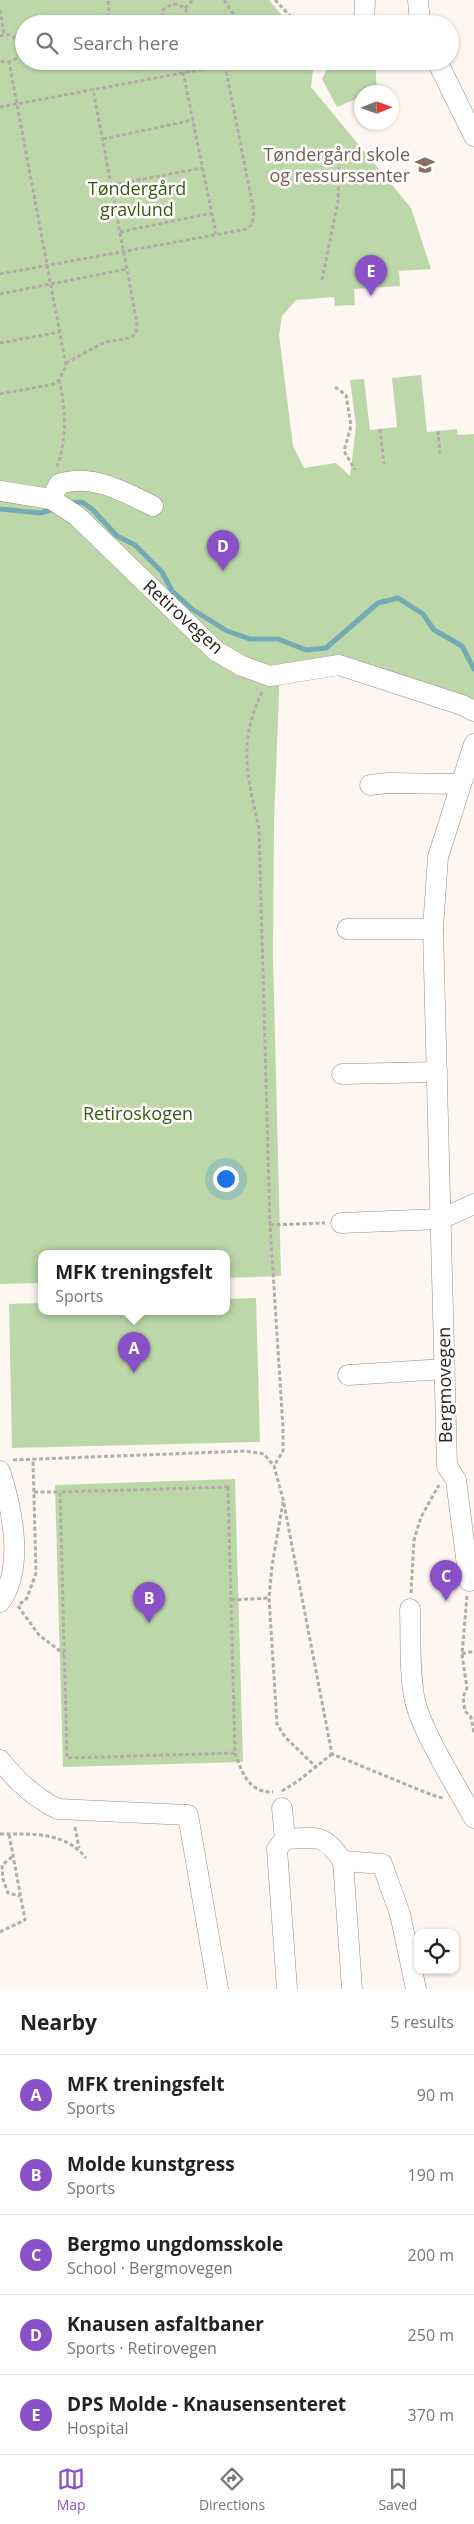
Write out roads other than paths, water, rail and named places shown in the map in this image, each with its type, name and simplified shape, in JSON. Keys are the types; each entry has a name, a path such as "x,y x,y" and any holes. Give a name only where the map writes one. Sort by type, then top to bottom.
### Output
{"street":[{"path":"364,15 365,0"},
{"path":"418,0 419,15"},
{"path":"441,70 474,136"},
{"path":"53,494 66,482 98,482 110,485 154,506"},
{"name":"Retirovegen","path":"0,491 53,494 216,651 242,666 270,676 339,665 462,705 474,711"},
{"name":"Bergmovegen","path":"471,1580 456,1480 447,1466 433,929 438,857 474,744"},
{"path":"370,785 388,783 460,784"},
{"path":"347,929 433,929"},
{"path":"342,1074 437,1072"},
{"path":"341,1223 441,1220 474,1204"},
{"path":"348,1374 445,1369"},
{"path":"4,1466 5,1487 14,1544 14,1568 9,1599"},
{"path":"410,1609 412,1678 416,1703 424,1725 470,1810"},
{"path":"0,1760 15,1778 42,1802 58,1809 188,1815 218,1989"},
{"path":"282,1808 285,1839 277,1849 287,1989"},
{"path":"285,1839 319,1838 330,1843 343,1861 352,1989"},
{"path":"343,1861 382,1864 400,1914 416,1989"}],"waterway":[{"path":"69,503 82,502 92,509 117,536 135,545 162,572 172,591 192,609 227,631 250,639 278,639 306,650 326,648 378,603 398,598 423,614 434,630 462,646 474,669"},
{"path":"0,509 40,513 55,509"}],"place":[{"name":"Tøndergård skole og ressurssenter","path":"425,165"},
{"name":"DPS Molde - Knausensenteret","path":"371,296"},
{"name":"Knausen asfaltbaner","path":"223,571"},
{"name":"MFK treningsfelt","path":"134,1373"},
{"name":"Bergmo ungdomsskole","path":"446,1601"},
{"name":"Molde kunstgress","path":"149,1623"}],"park label":[{"name":"Tøndergård gravlund","path":"137,199"},
{"name":"Retiroskogen","path":"138,1114"}]}
